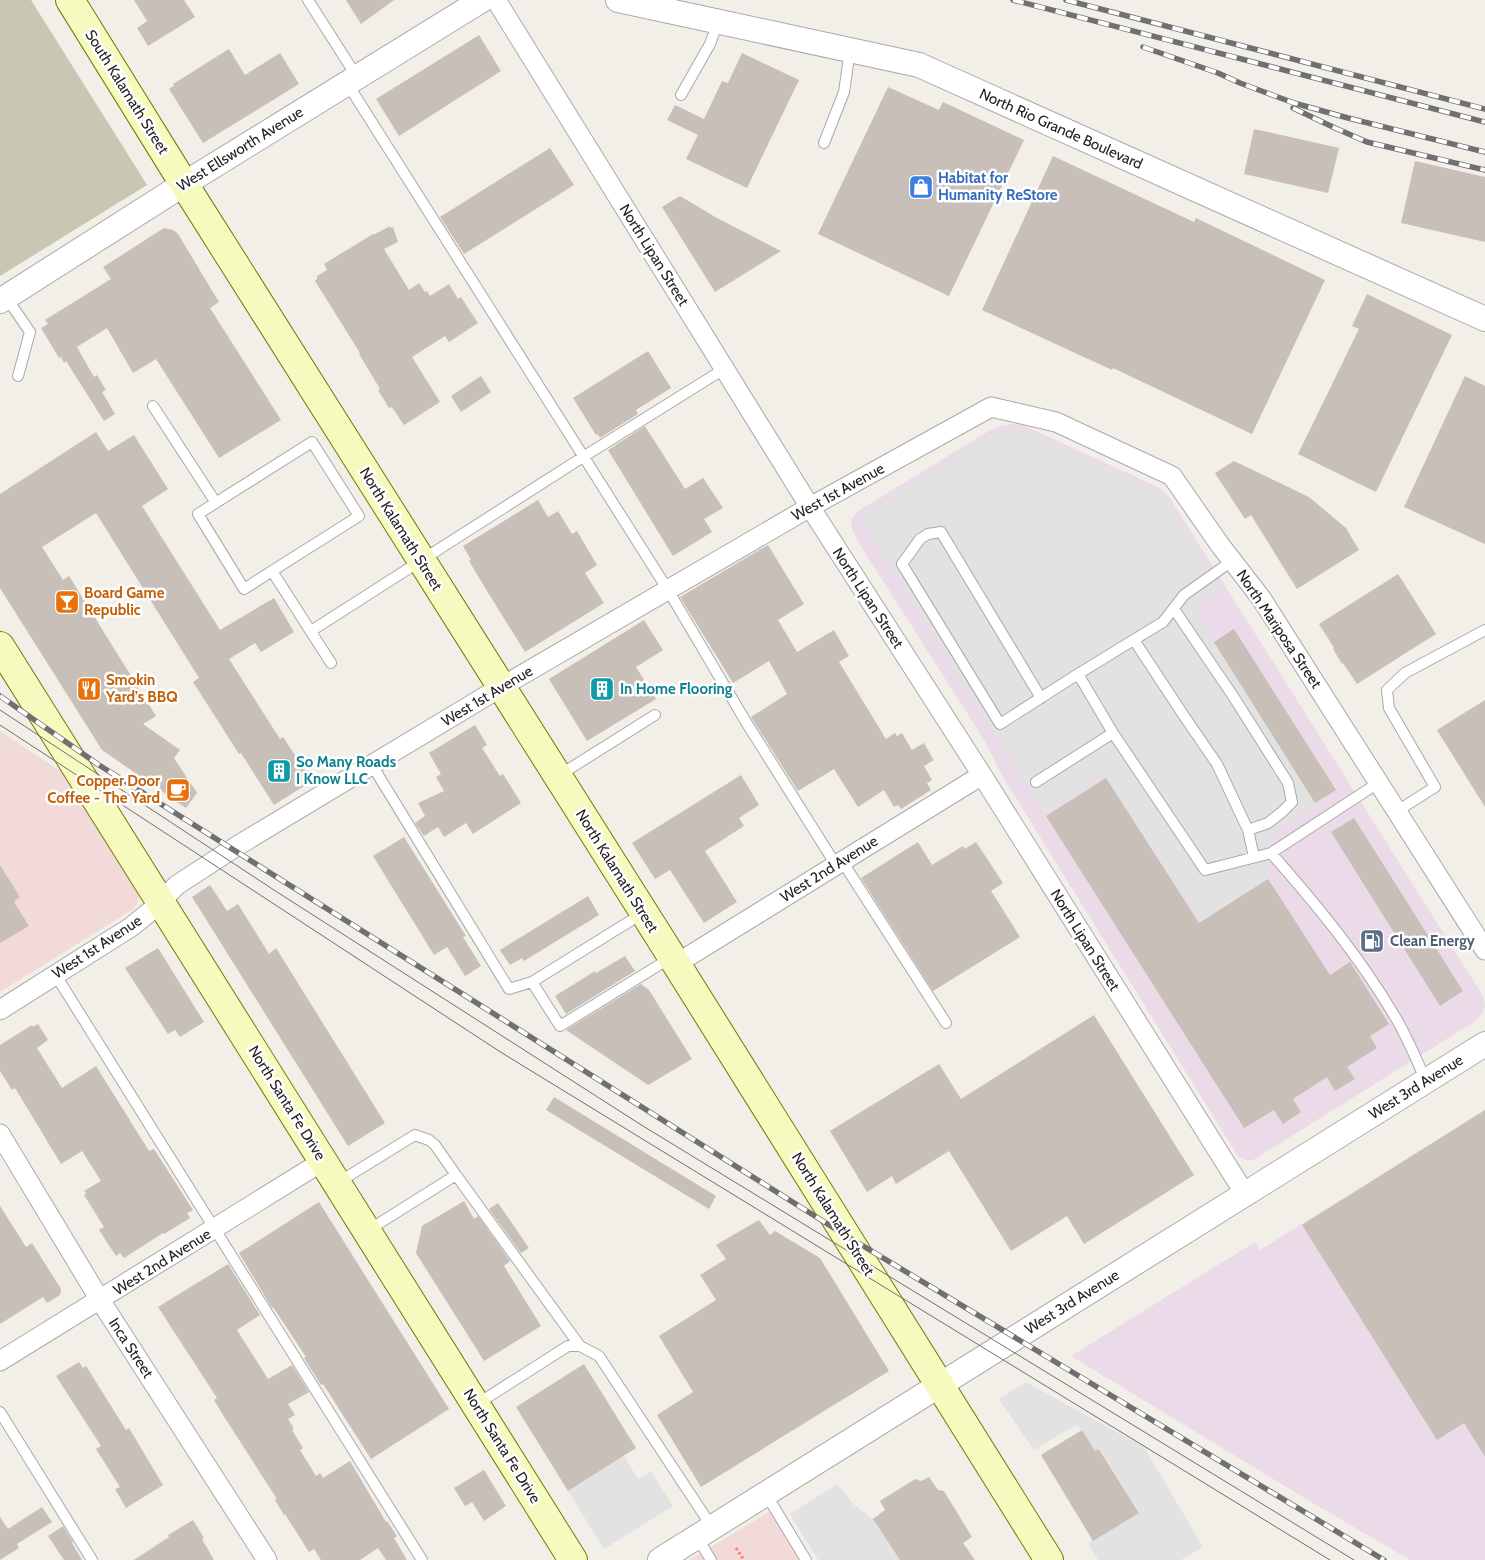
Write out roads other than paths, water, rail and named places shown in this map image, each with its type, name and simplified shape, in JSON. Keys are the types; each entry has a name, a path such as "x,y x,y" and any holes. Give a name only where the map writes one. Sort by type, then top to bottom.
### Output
{"main road":[{"name":"South Kalamath Street","path":"70,0 184,184"},
{"name":"North Kalamath Street","path":"184,184 644,912 1049,1560"},
{"name":"North Santa Fe Drive","path":"0,646 574,1560"}],"street":[{"name":"West Ellsworth Avenue","path":"3,299 184,184 482,0"},
{"name":"North Lipan Street","path":"496,0 810,508 982,775 1245,1194"},
{"name":"North Rio Grande Boulevard","path":"618,0 919,65 1485,320"},
{"name":"West 1st Avenue","path":"0,1010 131,927 188,877 244,841 668,590 991,407"},
{"name":"North Mariposa Street","path":"991,407 1056,422 1172,476 1232,561 1261,598 1485,950"},
{"name":"West 2nd Avenue","path":"674,960 839,863 982,775"},
{"name":"West 3rd Avenue","path":"660,1560 1485,1044"},
{"name":"Inca Street","path":"0,1134 100,1300 267,1560"},
{"name":"West 2nd Avenue","path":"0,1361 214,1229 330,1172"}],"lane":[{"path":"308,0 352,80 583,456 668,590 746,722 946,1023"},
{"path":"681,95 710,44 718,22"},
{"path":"824,143 844,92 850,50"},
{"path":"3,299 30,332 18,376"},
{"path":"311,631 583,456 724,369"},
{"path":"153,406 216,503"},
{"path":"312,442 359,516 272,571 244,589 198,514 312,442"},
{"path":"1041,698 941,532 928,534 920,539 902,564 1000,724 1163,622 1184,595 1232,561"},
{"path":"272,571 331,663"},
{"path":"1174,609 1233,696 1288,783 1292,802 1268,823 1248,830"},
{"path":"1397,811 1435,786 1389,708 1387,690 1405,673 1485,630"},
{"path":"1134,640 1217,764 1248,830 1254,857"},
{"path":"1078,674 1113,733 1205,870 1271,853 1378,783"},
{"path":"557,776 654,715"},
{"path":"1036,782 1113,733"},
{"path":"372,764 510,989 532,982 644,912"},
{"path":"1271,853 1311,899 1356,956 1395,1017 1426,1081"},
{"path":"532,982 560,1026 674,960"},
{"path":"55,974 422,1560"},
{"path":"330,1172 415,1135 429,1140 435,1145 580,1346 599,1356 705,1532 711,1560"},
{"path":"367,1231 456,1175"},
{"path":"476,1405 568,1346 580,1346"},
{"path":"0,1412 92,1560"},
{"path":"766,1494 806,1560"}],"tram line":[{"path":"0,710 277,892 643,1126 1354,1560"},
{"path":"0,725 502,1053 1330,1560"}],"railway":[{"path":"1013,0 1485,122"},
{"path":"1066,0 1485,109"},
{"path":"1143,47 1218,73 1294,103 1485,152"},
{"path":"1293,108 1367,142 1485,170"},
{"path":"0,696 99,765 845,1235 1384,1560"}],"place":[{"name":"Habitat for Humanity ReStore","path":"921,187"},
{"name":"Board Game Republic","path":"67,602"},
{"name":"Smokin Yard's BBQ","path":"89,689"},
{"name":"In Home Flooring","path":"602,689"},
{"name":"So Many Roads I Know LLC","path":"279,771"},
{"name":"Copper Door Coffee - The Yard","path":"178,790"},
{"name":"Clean Energy","path":"1372,941"}]}
